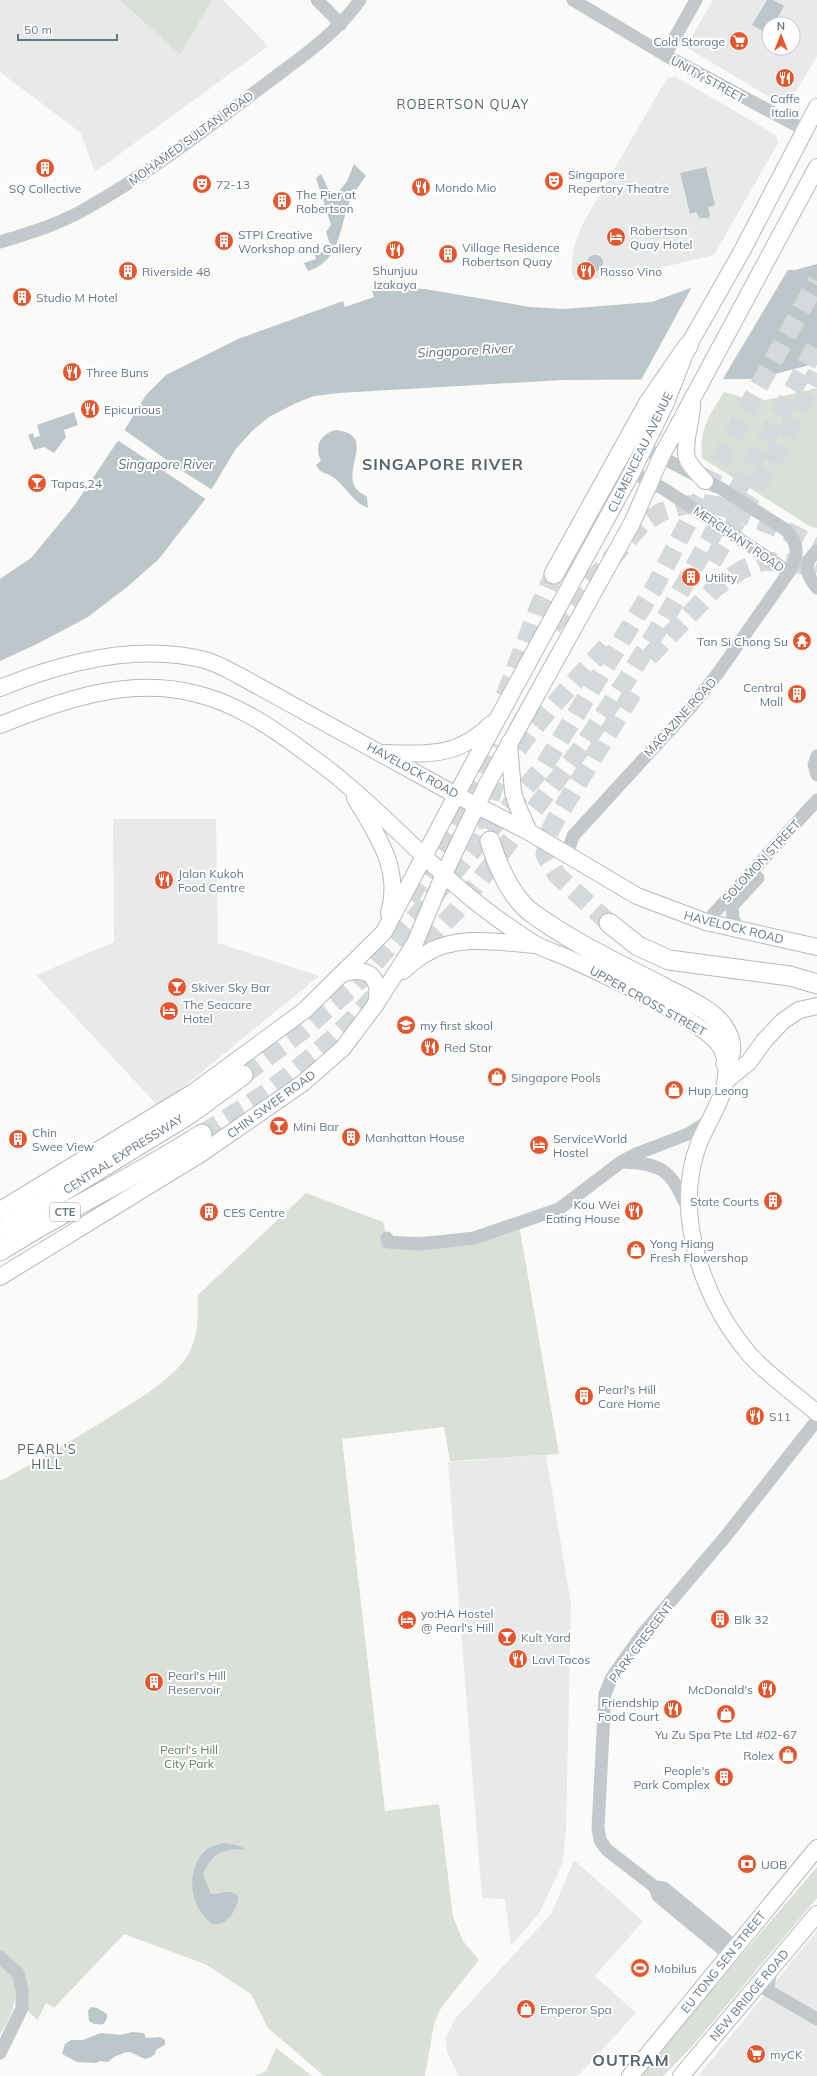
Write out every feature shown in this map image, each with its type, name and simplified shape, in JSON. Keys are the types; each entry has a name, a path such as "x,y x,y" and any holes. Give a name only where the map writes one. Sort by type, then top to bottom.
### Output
{"highway":[{"path":"554,574 656,404 688,346"},
{"path":"490,841 496,859 514,895 532,913 575,940 702,1008 721,1024 731,1039 726,1072"},
{"path":"609,923 638,946 669,960 790,976 817,984"},
{"name":"CENTRAL EXPRESSWAY","path":"0,1230 188,1114 243,1075"},
{"name":"CENTRAL EXPRESSWAY","path":"0,1251 36,1228 174,1152 202,1134"}],"main road":[{"path":"688,346 742,251 817,107"},
{"name":"CLEMENCEAU AVENUE","path":"476,805 509,742 628,529 661,457 690,408 817,167"},
{"name":"CLEMENCEAU AVENUE","path":"456,795 632,472 644,448 656,404"},
{"path":"690,408 687,458 705,481"},
{"name":"HAVELOCK ROAD","path":"0,688 62,667 109,657 150,653 177,655 206,660 238,675 384,753 456,795 529,832 637,896 706,922 817,947"},
{"path":"0,725 70,699 132,689 174,689 218,701 254,718 282,735 346,783 425,857"},
{"path":"384,753 424,754 452,750 482,732 502,712"},
{"path":"509,742 513,792 529,832"},
{"path":"346,783 374,830 392,872 394,897 384,932"},
{"path":"0,1210 195,1091 305,1010 384,932 425,857 456,795"},
{"name":"CHIN SWEE ROAD","path":"0,1277 202,1153 303,1084 343,1048 395,977 415,943 444,874 476,805"},
{"name":"UPPER CROSS STREET","path":"425,857 483,908 537,945 604,975 698,1026 718,1042 723,1052 726,1072"},
{"path":"395,977 425,954 444,945 466,941 537,945"},
{"path":"342,974 360,970 368,973 375,979 378,987 376,1004"},
{"path":"817,1006 799,1010 783,1021 764,1041 749,1062 726,1072 721,1097 698,1147 694,1166 690,1214 695,1248 709,1292 723,1319 750,1355 817,1413"},
{"name":"EU TONG SEN STREET","path":"630,2076 817,1848"},
{"name":"NEW BRIDGE ROAD","path":"684,2075 753,1989 817,1914"}],"street":[{"path":"317,0 341,24"},
{"name":"MOHAMED SULTAN ROAD","path":"0,242 34,232 86,209 143,174 233,109 341,24 360,0"},
{"name":"UNITY STREET","path":"573,0 665,55 804,130"},
{"path":"665,55 696,0"},
{"name":"MERCHANT ROAD","path":"632,472 650,483 664,489 789,572 792,567 797,546 794,538 786,530 722,489 644,448"},
{"path":"817,551 807,563 807,575 817,588"},
{"name":"MAGAZINE ROAD","path":"566,855 572,836 692,706 718,673 789,572"},
{"path":"817,756 814,765 817,775"},
{"name":"SOLOMON STREET","path":"706,922 817,800"},
{"name":"SOLOMON STREET","path":"738,930 733,918 732,906 817,813"},
{"path":"387,1238 388,1242 421,1244 474,1238 559,1209 621,1162 636,1154 688,1134 709,1121"},
{"path":"621,1162 649,1163 661,1169 675,1183 690,1214"},
{"name":"PARK CRESCENT","path":"731,1951 658,1896 655,1887 607,1850 600,1840 598,1828 605,1694 612,1677 641,1636 726,1536 817,1420"},
{"path":"0,1957 18,1973 22,1990 22,2008 0,2053"},
{"path":"773,1966 767,1990 817,2019"},
{"path":"753,1989 817,2027"}],"shaded area":[{"path":"0,0 120,0 180,55 212,0 223,0 268,46 95,172 81,133 0,72"},
{"path":"713,0 817,0 817,56 793,96 776,101 686,47"},
{"path":"676,77 776,135 778,143 714,255 627,276 575,280 571,273 574,247 582,225 667,78"},
{"path":"113,819 216,819 218,943 319,976 159,1107 36,975 114,942"},
{"path":"546,1455 571,1603 566,1829 563,1862 540,1912 511,1946 505,1899 482,1898 448,1462"},
{"path":"574,1860 643,1921 595,1976 636,2013 578,2076 459,2076 448,2055 445,2039 455,2019 551,1914"},
{"path":"817,1931 817,2076 698,2076"}],"green space":[{"path":"120,0 212,0 180,55"},
{"path":"817,388 817,528 811,527 702,458 701,448 706,423 724,392 748,399 766,400"},
{"name":"Pearl's Hill City Park","path":"306,1193 383,1222 387,1238 469,1234 518,1219 559,1454 450,1461 444,1427 342,1439 385,1811 439,1804 453,1917 463,1941 479,1960 441,2008 434,2024 425,2076 324,2076 268,2028 251,1994 205,1964 124,1934 54,2008 46,2003 37,2020 27,2010 28,1989 0,1951 0,1481 128,1406 165,1380 176,1370 185,1360 194,1342 198,1322 198,1295"},
{"path":"817,1867 817,1898 689,2050 663,2076 638,2076"},
{"path":"0,1965 10,1973 14,1980 15,1996 14,2004 8,2020 0,2034"},
{"path":"276,2048 312,2076 254,2076 266,2071"}],"water":[{"path":"767,0 773,0 784,6 778,16 761,16 761,30 752,25"},
{"path":"354,164 366,176 349,203 337,243 332,252 319,266 308,271 304,263 316,259 315,255 331,247 326,232 331,225 316,178 321,174 333,199 347,181"},
{"path":"706,167 715,205 708,207 710,215 708,218 700,218 696,212 690,214 680,173"},
{"path":"595,255 601,257 603,263 601,269 595,271 589,269 587,263 589,257"},
{"name":"Singapore River","path":"817,264 817,363 756,379 562,380 339,393 314,396 296,403 269,417 252,431 235,450 207,497 158,560 127,587 88,617 37,644 0,661 0,579 31,558 74,506 119,439 146,395 166,375 238,339 343,301 345,307 374,297 372,291 386,288 425,289 530,307 563,309 652,302 696,286 785,270 795,270"},
{"path":"74,412 78,425 64,430 66,437 54,453 44,447 34,450 28,435 33,433 34,438 40,436 37,425"},
{"path":"336,430 348,433 354,438 357,445 353,479 355,487 367,497 368,508 353,498 338,481 321,471 316,465 321,461 318,450 320,441 326,434"},
{"path":"223,1843 237,1845 247,1850 231,1850 220,1853 215,1856 203,1874 211,1894 231,1892 238,1896 236,1907 228,1919 222,1923 212,1924 205,1917 195,1899 192,1888 192,1878 199,1858 206,1850"},
{"path":"91,2007 97,2008 107,2014 106,2021 104,2023 99,2025 89,2021 88,2011"},
{"path":"132,2032 144,2033 146,2038 160,2037 165,2040 165,2045 156,2050 155,2054 151,2057 145,2059 130,2052 126,2052 114,2057 108,2062 77,2062 62,2054 65,2044 71,2040 83,2040 101,2033 121,2035"}],"pier":[{"path":"789,268 721,382 640,382 693,285"},
{"path":"123,429 214,491 207,500 116,439"}],"tunnel":[{"path":"243,1075 302,1031 355,985 421,911 544,766 654,588 753,397 817,281"},
{"path":"405,965 456,911 583,746 670,610 783,409 817,344"},
{"path":"712,562 771,463 817,373"},
{"path":"552,626 641,525 661,512 685,505 708,504 729,508 793,534 817,547"},
{"path":"649,657 715,588 741,570 764,561 799,564 817,571"},
{"path":"505,696 538,609 554,574"},
{"path":"488,828 487,821 490,799 495,785 513,755 539,722 609,643"},
{"path":"609,923 557,875 545,855 549,833 556,819 635,689"},
{"path":"409,899 453,827 477,779 489,742"},
{"path":"202,1134 260,1097 292,1073 340,1031 374,997"}],"place":[{"name":"Cold Storage","path":"739,41"},
{"name":"Caffe Italia","path":"785,78"},
{"name":"SQ Collective","path":"45,168"},
{"name":"Singapore Repertory Theatre","path":"554,181"},
{"name":"72-13","path":"202,184"},
{"name":"Mondo Mio","path":"421,187"},
{"name":"The Pier at Robertson","path":"282,201"},
{"name":"Robertson Quay Hotel","path":"616,237"},
{"name":"STPI Creative Workshop and Gallery","path":"224,241"},
{"name":"Shunjuu Izakaya","path":"395,250"},
{"name":"Village Residence Robertson Quay","path":"448,254"},
{"name":"Riverside 48","path":"128,271"},
{"name":"Rosso Vino","path":"586,271"},
{"name":"Studio M Hotel","path":"22,297"},
{"name":"Three Buns","path":"72,372"},
{"name":"Epicurious","path":"90,409"},
{"name":"Tapas,24","path":"37,483"},
{"name":"Utility","path":"691,577"},
{"name":"Tan Si Chong Su","path":"802,641"},
{"name":"Central Mall","path":"797,694"},
{"name":"Jalan Kukoh Food Centre","path":"164,880"},
{"name":"Skiver Sky Bar","path":"177,987"},
{"name":"The Seacare Hotel","path":"169,1011"},
{"name":"my first skool","path":"406,1025"},
{"name":"Red Star","path":"430,1047"},
{"name":"Singapore Pools","path":"497,1077"},
{"name":"Hup Leong","path":"674,1090"},
{"name":"Mini Bar","path":"279,1126"},
{"name":"Manhattan House","path":"351,1137"},
{"name":"Chin Swee View","path":"18,1139"},
{"name":"ServiceWorld Hostel","path":"539,1145"},
{"name":"State Courts","path":"773,1201"},
{"name":"Kou Wei Eating House","path":"634,1211"},
{"name":"CES Centre","path":"209,1212"},
{"name":"Yong Hiang Fresh Flowershop","path":"636,1250"},
{"name":"Pearl's Hill Care Home","path":"584,1396"},
{"name":"S11","path":"755,1416"},
{"name":"Blk 32","path":"720,1619"},
{"name":"yo:HA Hostel @ Pearl's Hill","path":"407,1620"},
{"name":"Kult Yard","path":"507,1637"},
{"name":"Lavi Tacos","path":"518,1659"},
{"name":"Pearl's Hill Reservoir","path":"154,1682"},
{"name":"McDonald's","path":"767,1689"},
{"name":"Friendship Food Court","path":"673,1709"},
{"name":"Yu Zu Spa Pte Ltd #02-67","path":"726,1714"},
{"name":"Rolex","path":"788,1755"},
{"name":"People's Park Complex","path":"724,1777"},
{"name":"UOB","path":"747,1864"},
{"name":"Mobilus","path":"640,1968"},
{"name":"Emperor Spa","path":"526,2009"},
{"name":"myCK","path":"756,2054"}],"district":[{"name":"ROBERTSON QUAY","path":"463,104"},
{"name":"SINGAPORE RIVER","path":"443,464"},
{"name":"PEARL'S HILL","path":"47,1456"},
{"name":"OUTRAM","path":"631,2060"}]}
